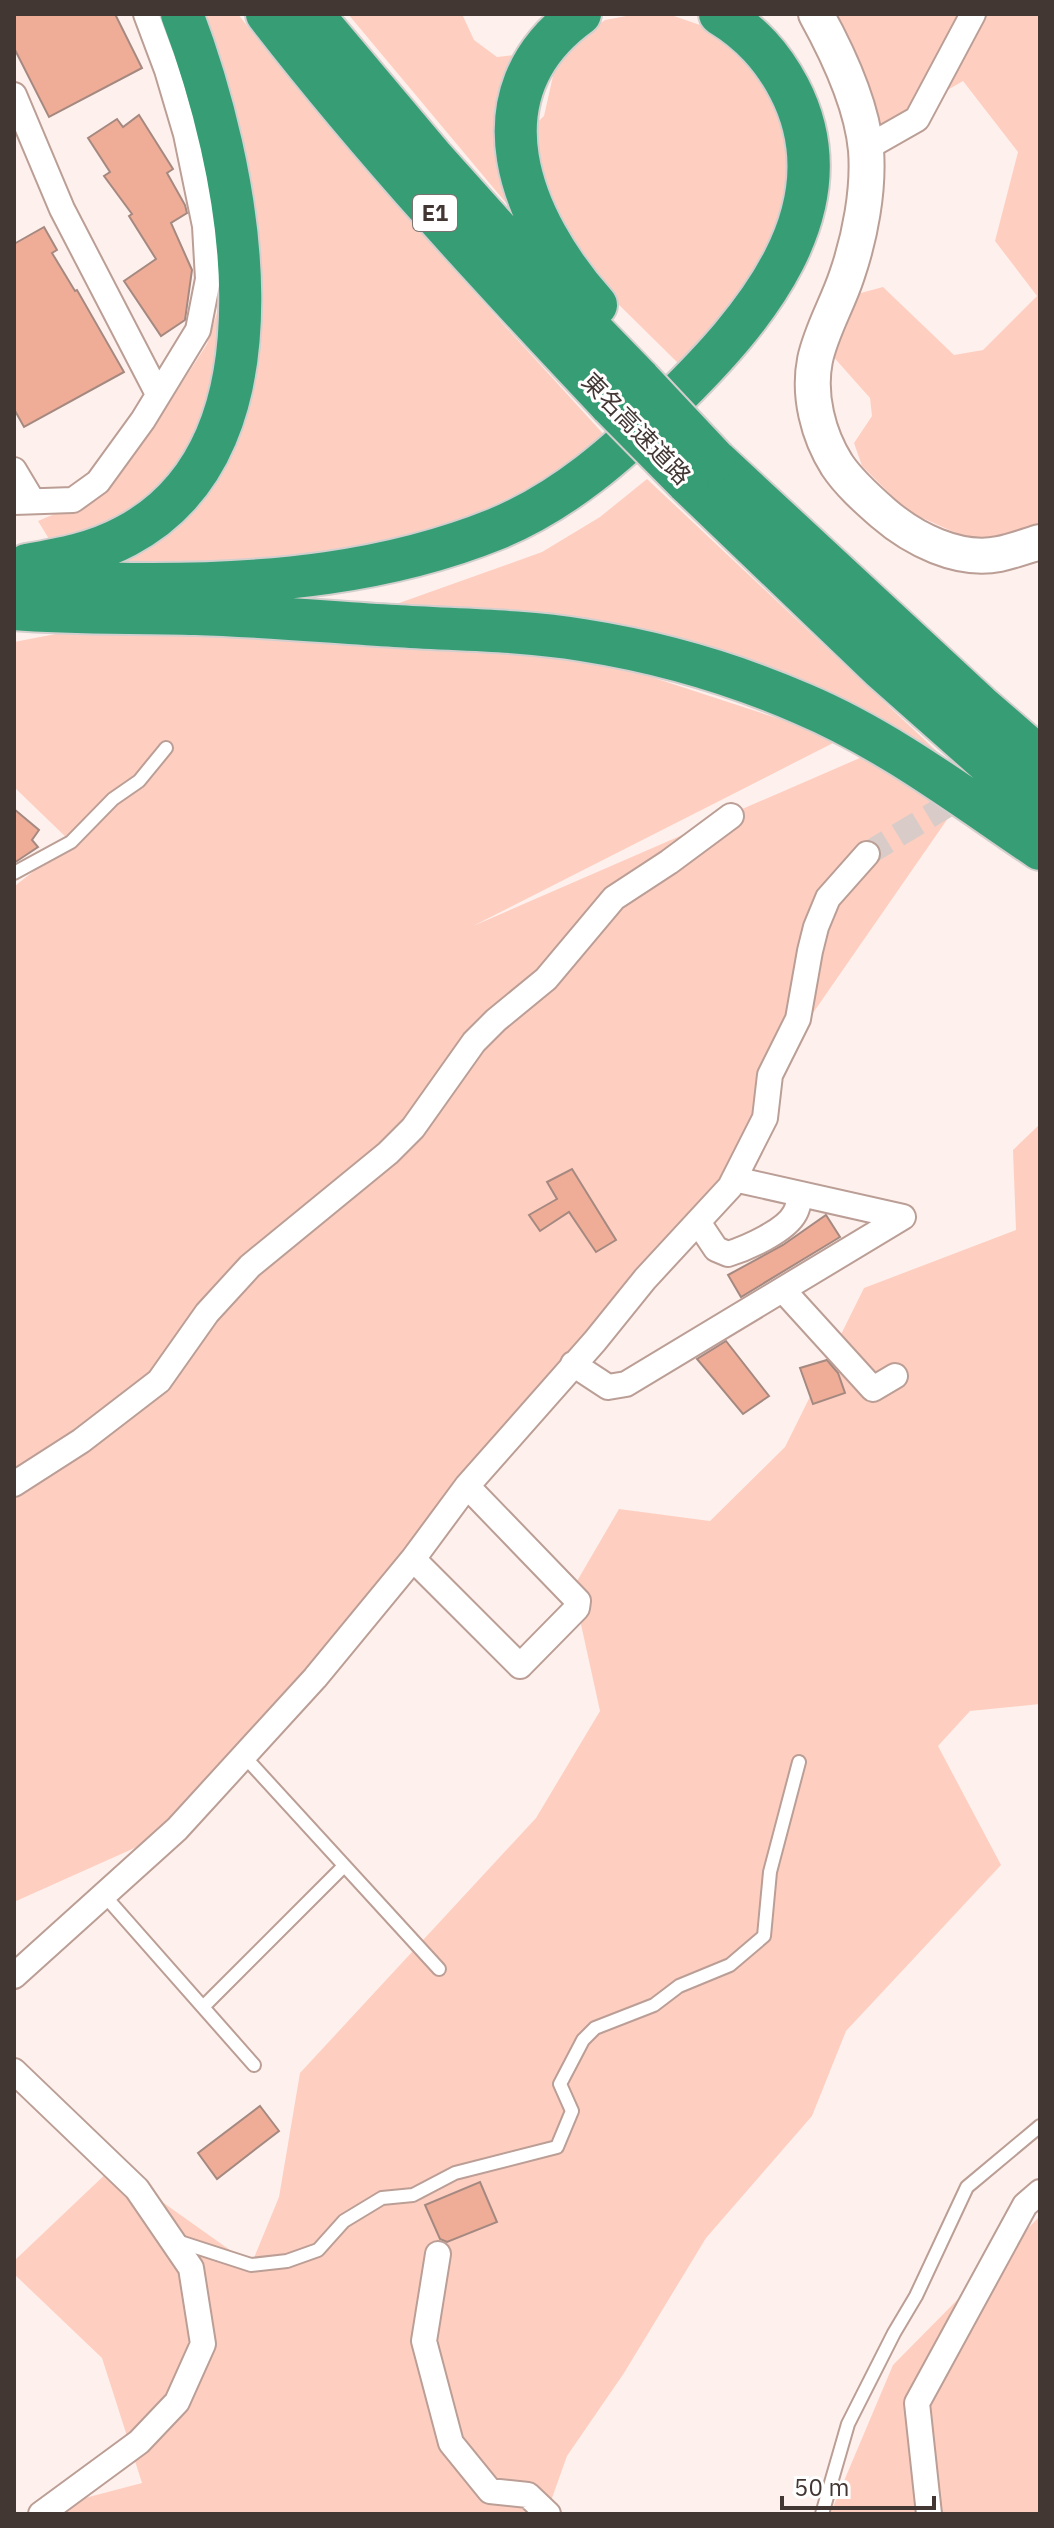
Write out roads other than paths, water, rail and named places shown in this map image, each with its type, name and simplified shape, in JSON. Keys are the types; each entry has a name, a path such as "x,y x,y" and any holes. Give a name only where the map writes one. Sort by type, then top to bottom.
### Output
{"highway":[{"path":"14,567 102,548 129,535 156,515 178,496 208,455 228,408 235,379 239,337 240,299 234,216 211,106 182,14"},
{"name":"東名高速道路","path":"267,14 398,173 514,302 634,384"},
{"name":"東名高速道路","path":"312,14 443,170 634,384 710,462 1040,758"},
{"path":"580,14 548,40 523,83 517,105 516,154 523,182 548,239 591,299 634,384"},
{"path":"14,576 81,583 195,584 318,575 370,566 453,544 526,516 561,495 622,450 733,337 778,274 801,220 807,162 804,130 795,100 763,48 742,27 720,14"},
{"path":"195,614 348,597 459,568 563,521 645,461 747,353 806,268 827,213 829,150 812,85 779,29 761,14"},
{"name":"東名高速道路","path":"710,462 882,669 1040,809"},
{"path":"14,609 62,613 195,614 525,633 581,640 704,667 806,705 868,736 1040,849"},
{"path":"14,621 62,613"}],"street":[{"path":"14,470 23,501 73,500 98,482 143,420 198,330 208,279 205,226 186,134 146,14"},
{"path":"816,14 837,51 866,148 865,194 857,237 815,361 813,395 818,422 837,465 864,496 894,523 929,544 965,554 996,555 1040,542"},
{"path":"866,148 917,119 973,14"},
{"path":"14,95 21,132 158,394"},
{"path":"14,1484 81,1441 159,1381 207,1313 250,1266 388,1153 413,1128 474,1042 546,979 614,898 731,816"},
{"path":"14,1976 177,1829 315,1678 413,1559 467,1486 645,1279 730,1187 765,1118 770,1075 798,1019 816,927 828,898 867,854"},
{"path":"573,1364 608,1387 626,1384 903,1217 734,1179"},
{"path":"698,1222 716,1249 728,1254 789,1223 797,1211 801,1194"},
{"path":"783,1290 873,1389 895,1376"},
{"path":"413,1559 520,1666 577,1608 578,1601 467,1486"},
{"path":"14,2071 137,2189 191,2268 203,2344 177,2402 139,2442 41,2514"},
{"path":"929,2514 917,2403 1025,2205 1040,2192"},
{"path":"438,2254 424,2341 451,2443 490,2491 528,2495 548,2514"}],"lane":[{"path":"14,873 71,842 113,799 139,781 166,748"},
{"path":"244,1756 439,1969"},
{"path":"171,2239 251,2265 287,2261 318,2250 344,2221 382,2198 413,2195 455,2173 557,2147 572,2111 560,2084 583,2040 595,2028 654,2005 679,1986 730,1965 764,1936 770,1872 799,1762"},
{"path":"203,2007 344,1866"},
{"path":"104,1895 254,2065"},
{"path":"822,2514 848,2424 916,2296 967,2187 1040,2126"}],"tunnel":[{"path":"867,854 971,791"}]}
